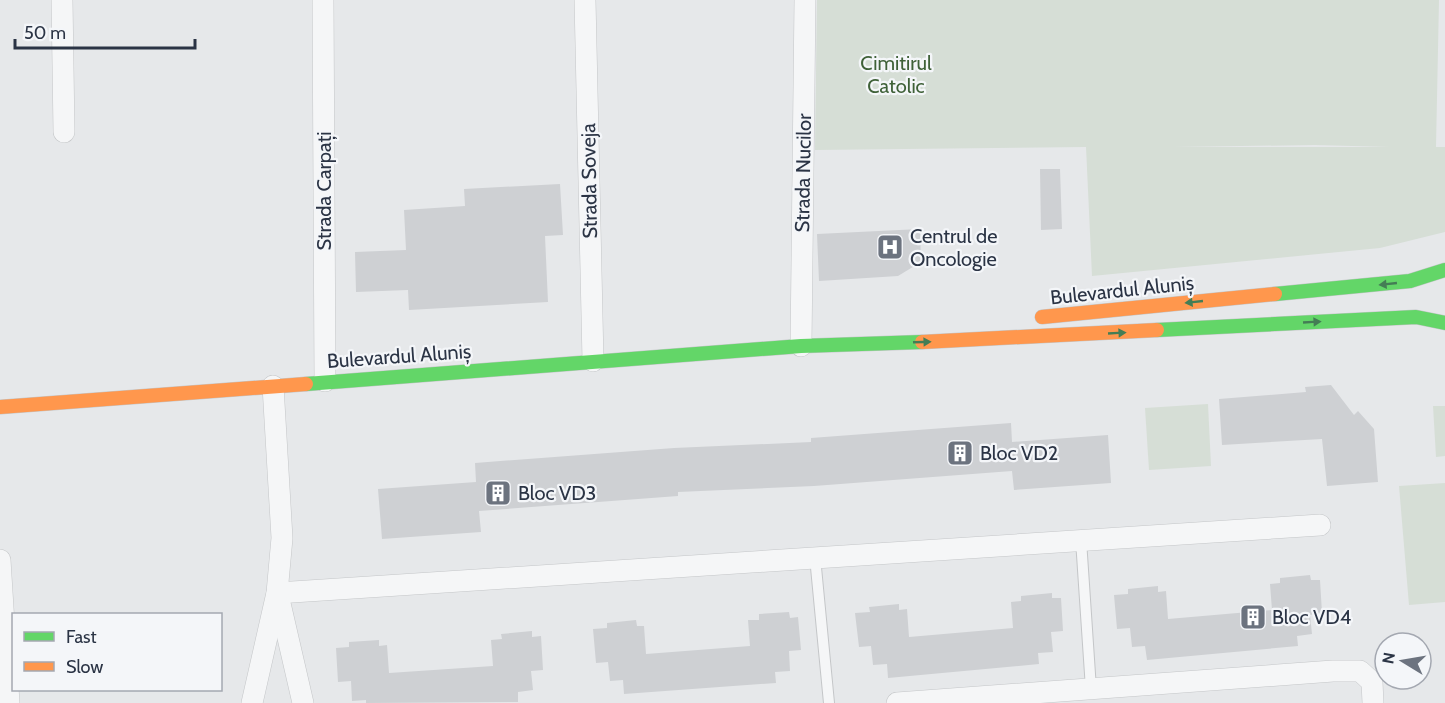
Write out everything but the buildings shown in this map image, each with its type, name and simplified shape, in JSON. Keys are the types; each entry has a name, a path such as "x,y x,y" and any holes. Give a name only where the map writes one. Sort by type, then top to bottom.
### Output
{"main road":[{"name":"Bulevardul Aluniș","path":"1031,318 1410,281 1445,270"},
{"name":"Bulevardul Aluniș","path":"0,407 801,346 934,342 1416,317 1445,323"},
{"name":"Bulevardul Aluniș","path":"801,346 963,325"}],"street":[{"path":"62,0 64,132"},
{"name":"Strada Carpați","path":"323,0 325,381"},
{"name":"Strada Soveja","path":"585,0 593,361"},
{"name":"Strada Nucilor","path":"801,346 805,0"},
{"path":"252,703 277,593 282,538 273,386"},
{"path":"277,593 1320,525"},
{"path":"0,560 9,703"},
{"path":"277,593 303,703"},
{"path":"897,703 1360,671 1372,682 1373,703"}],"lane":[{"path":"1081,540 1091,689"},
{"path":"815,557 829,703"}],"green space":[{"name":"Cimitirul Catolic","path":"817,0 1439,0 1436,147 1445,147 1445,232 1380,248 1092,276 1086,147 815,150","holes":["1315,145 1390,147 1174,147"]},
{"path":"1208,404 1211,466 1149,470 1145,408"},
{"path":"1433,406 1445,406 1445,456 1436,457"},
{"path":"1445,483 1445,602 1409,605 1399,486"}],"traffic: fast":[{"path":"1275,294 1410,281 1445,270"},
{"path":"1157,330 1416,317 1445,323"},
{"path":"306,384 801,346 922,342"}],"traffic: slow":[{"path":"1042,317 1275,294"},
{"path":"922,342 1157,330"},
{"path":"0,407 306,384"}],"place":[{"name":"Centrul de Oncologie","path":"890,247"},
{"name":"Bloc VD2","path":"960,453"},
{"name":"Bloc VD3","path":"498,493"},
{"name":"Bloc VD4","path":"1253,617"}]}
